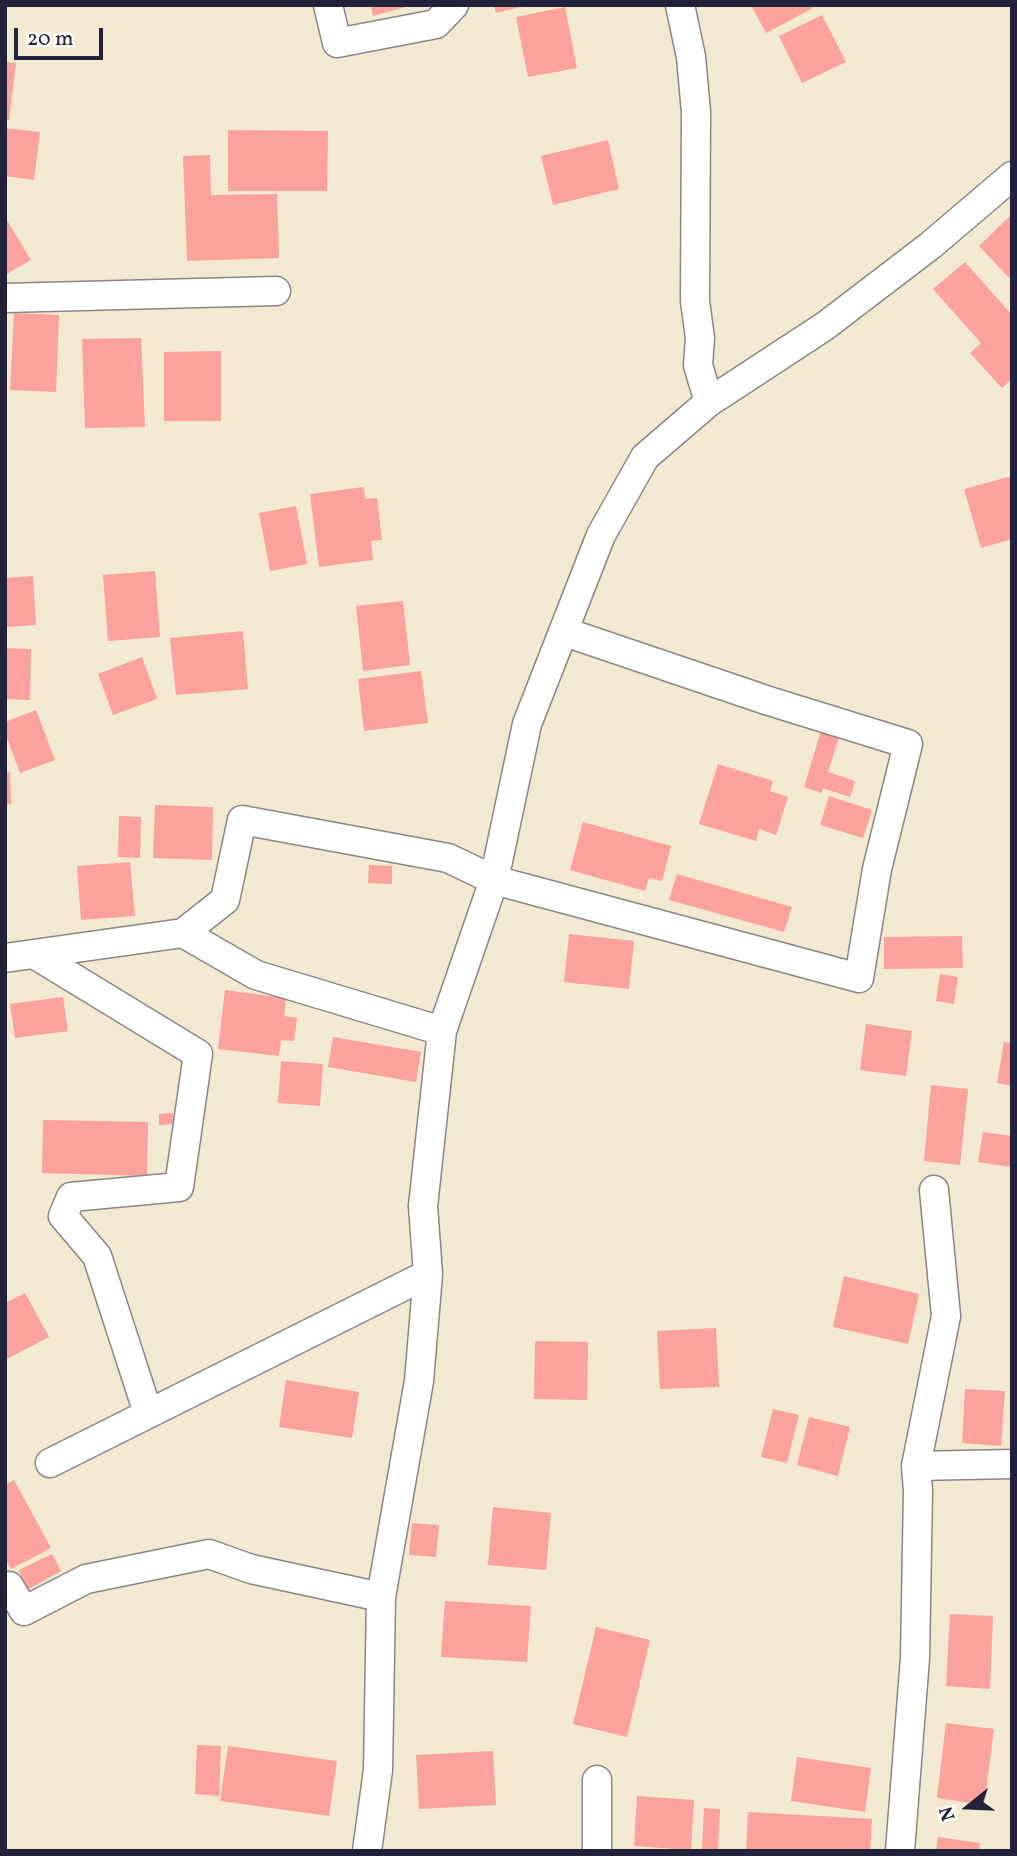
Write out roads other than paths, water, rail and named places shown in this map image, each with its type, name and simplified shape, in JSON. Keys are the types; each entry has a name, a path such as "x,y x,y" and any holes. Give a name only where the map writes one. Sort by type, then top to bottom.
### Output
{"street":[{"path":"328,5 337,43 436,24 454,5"},
{"path":"680,5 691,57 696,112 695,300 701,338 698,365 709,402"},
{"path":"367,1851 378,1770 381,1597 419,1381 428,1274 423,1206 442,1031 494,880 527,724 601,535 645,457 709,402 825,326 931,245 1012,176"},
{"path":"5,298 276,291"},
{"path":"5,958 183,933 225,900 242,820 448,858 494,880 859,978 877,869 908,744 769,701 565,632"},
{"path":"183,933 256,975 442,1031"},
{"path":"34,954 198,1054 179,1187 71,1197 63,1216 97,1256 148,1413"},
{"path":"900,1851 915,1658 918,1491 916,1466 946,1316 934,1191"},
{"path":"50,1463 428,1274"},
{"path":"916,1466 1012,1464"},
{"path":"5,1588 9,1586 24,1611 86,1578 209,1554 251,1569 381,1597"},
{"path":"597,1780 597,1851"}]}
